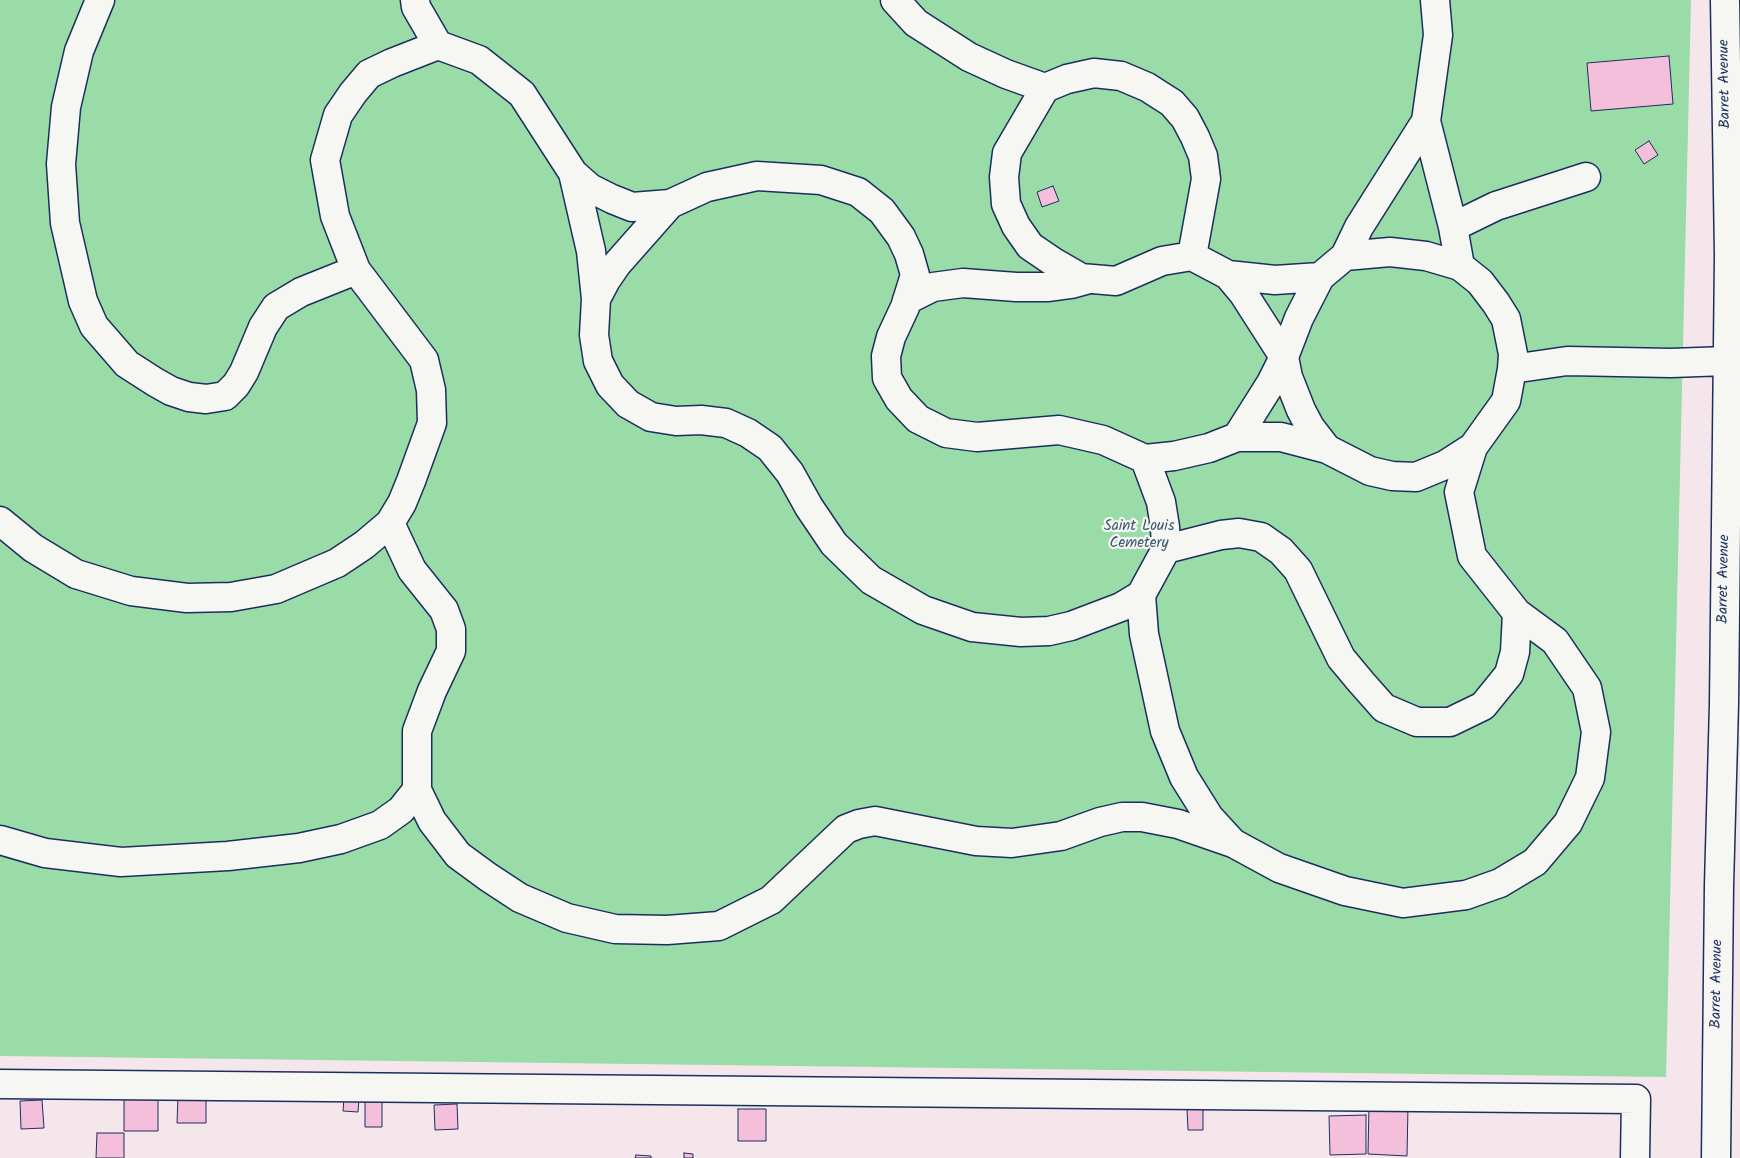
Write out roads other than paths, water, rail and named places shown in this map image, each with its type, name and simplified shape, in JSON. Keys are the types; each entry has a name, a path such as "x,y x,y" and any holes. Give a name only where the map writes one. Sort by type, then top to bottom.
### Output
{"street":[{"path":"100,0 79,51 66,107 61,164 64,223 75,274 83,301 94,326 127,364 171,391 189,397 206,399 225,396 236,385 244,372 263,327 276,307 301,292 356,270"},
{"path":"414,0 416,7 438,45 479,60 522,94 572,173 590,188 612,199 632,207 670,204 708,188 757,176 821,180 858,192 882,211 901,237 909,254 915,275 907,300 891,337 886,356 887,378 899,399 918,419 946,433 977,437 1059,430 1103,440 1145,459 1174,456 1209,448 1237,437 1282,437 1327,449 1348,461 1370,470 1392,476 1416,477 1445,465 1473,447"},
{"path":"895,0 916,22 969,57 1006,74 1045,88"},
{"path":"1435,0 1438,34 1426,121 1453,227 1460,266"},
{"name":"Barret Avenue","path":"1716,1158 1732,599 1733,465 1727,361 1734,256 1725,0"},
{"path":"0,521 33,548 76,574 131,591 187,598 231,597 276,589 337,563 364,545 390,523 402,503 432,423 431,390 424,360 356,270 335,216 325,160 338,115 369,74 392,62 438,45"},
{"path":"1192,256 1206,179 1203,156 1195,136 1172,103 1147,87 1121,76 1094,73 1067,78 1045,88 1008,153 1004,177 1006,204 1016,226 1030,246 1081,278 1116,281 1162,261 1192,256 1228,275 1274,280 1320,277"},
{"path":"1237,437 1271,383 1284,357 1298,318 1320,277 1345,256 1359,227 1426,121"},
{"path":"572,173 590,251 596,299 594,335 598,361 610,385 628,404 651,417 676,421 701,420 726,423 748,433 770,448 790,473 834,544 871,580 923,610 972,628 1021,632 1071,626 1121,607 1141,595 1166,549 1161,502 1145,459"},
{"path":"1453,227 1496,206 1586,177"},
{"path":"596,299 617,264 670,204"},
{"path":"390,523 412,570 444,610 452,629 451,651 432,691 417,731 417,790 432,821 458,854 520,898 567,918 614,929 667,930 719,926 771,900 846,829 875,821 976,841 1012,843 1061,836 1100,822 1122,817 1142,818 1178,824 1233,843 1279,868 1345,891 1403,903 1466,895 1500,883 1535,862 1568,823 1590,778 1596,732 1586,688 1555,641 1517,613 1472,556 1460,492 1473,447 1506,401 1513,354 1506,319 1480,282 1460,266 1426,256 1390,252 1345,256"},
{"path":"1228,275 1243,293 1284,357 1288,377 1301,410 1310,427 1327,449"},
{"path":"907,300 933,287 963,283 1016,287 1049,287 1072,284 1089,278"},
{"path":"1512,369 1567,361 1671,363 1727,361"},
{"path":"1166,549 1240,533 1261,537 1281,551 1298,570 1342,658 1384,708 1417,722 1450,722 1483,706 1509,674 1515,652 1517,613"},
{"path":"1141,595 1144,634 1165,731 1184,777 1209,817 1233,843"},
{"path":"0,840 45,853 121,862 228,856 281,850 341,839 380,825 400,810 417,790"},
{"path":"0,1084 1636,1099 1635,1158"}],"park label":[{"name":"Saint Louis Cemetery","path":"1139,536"}]}
